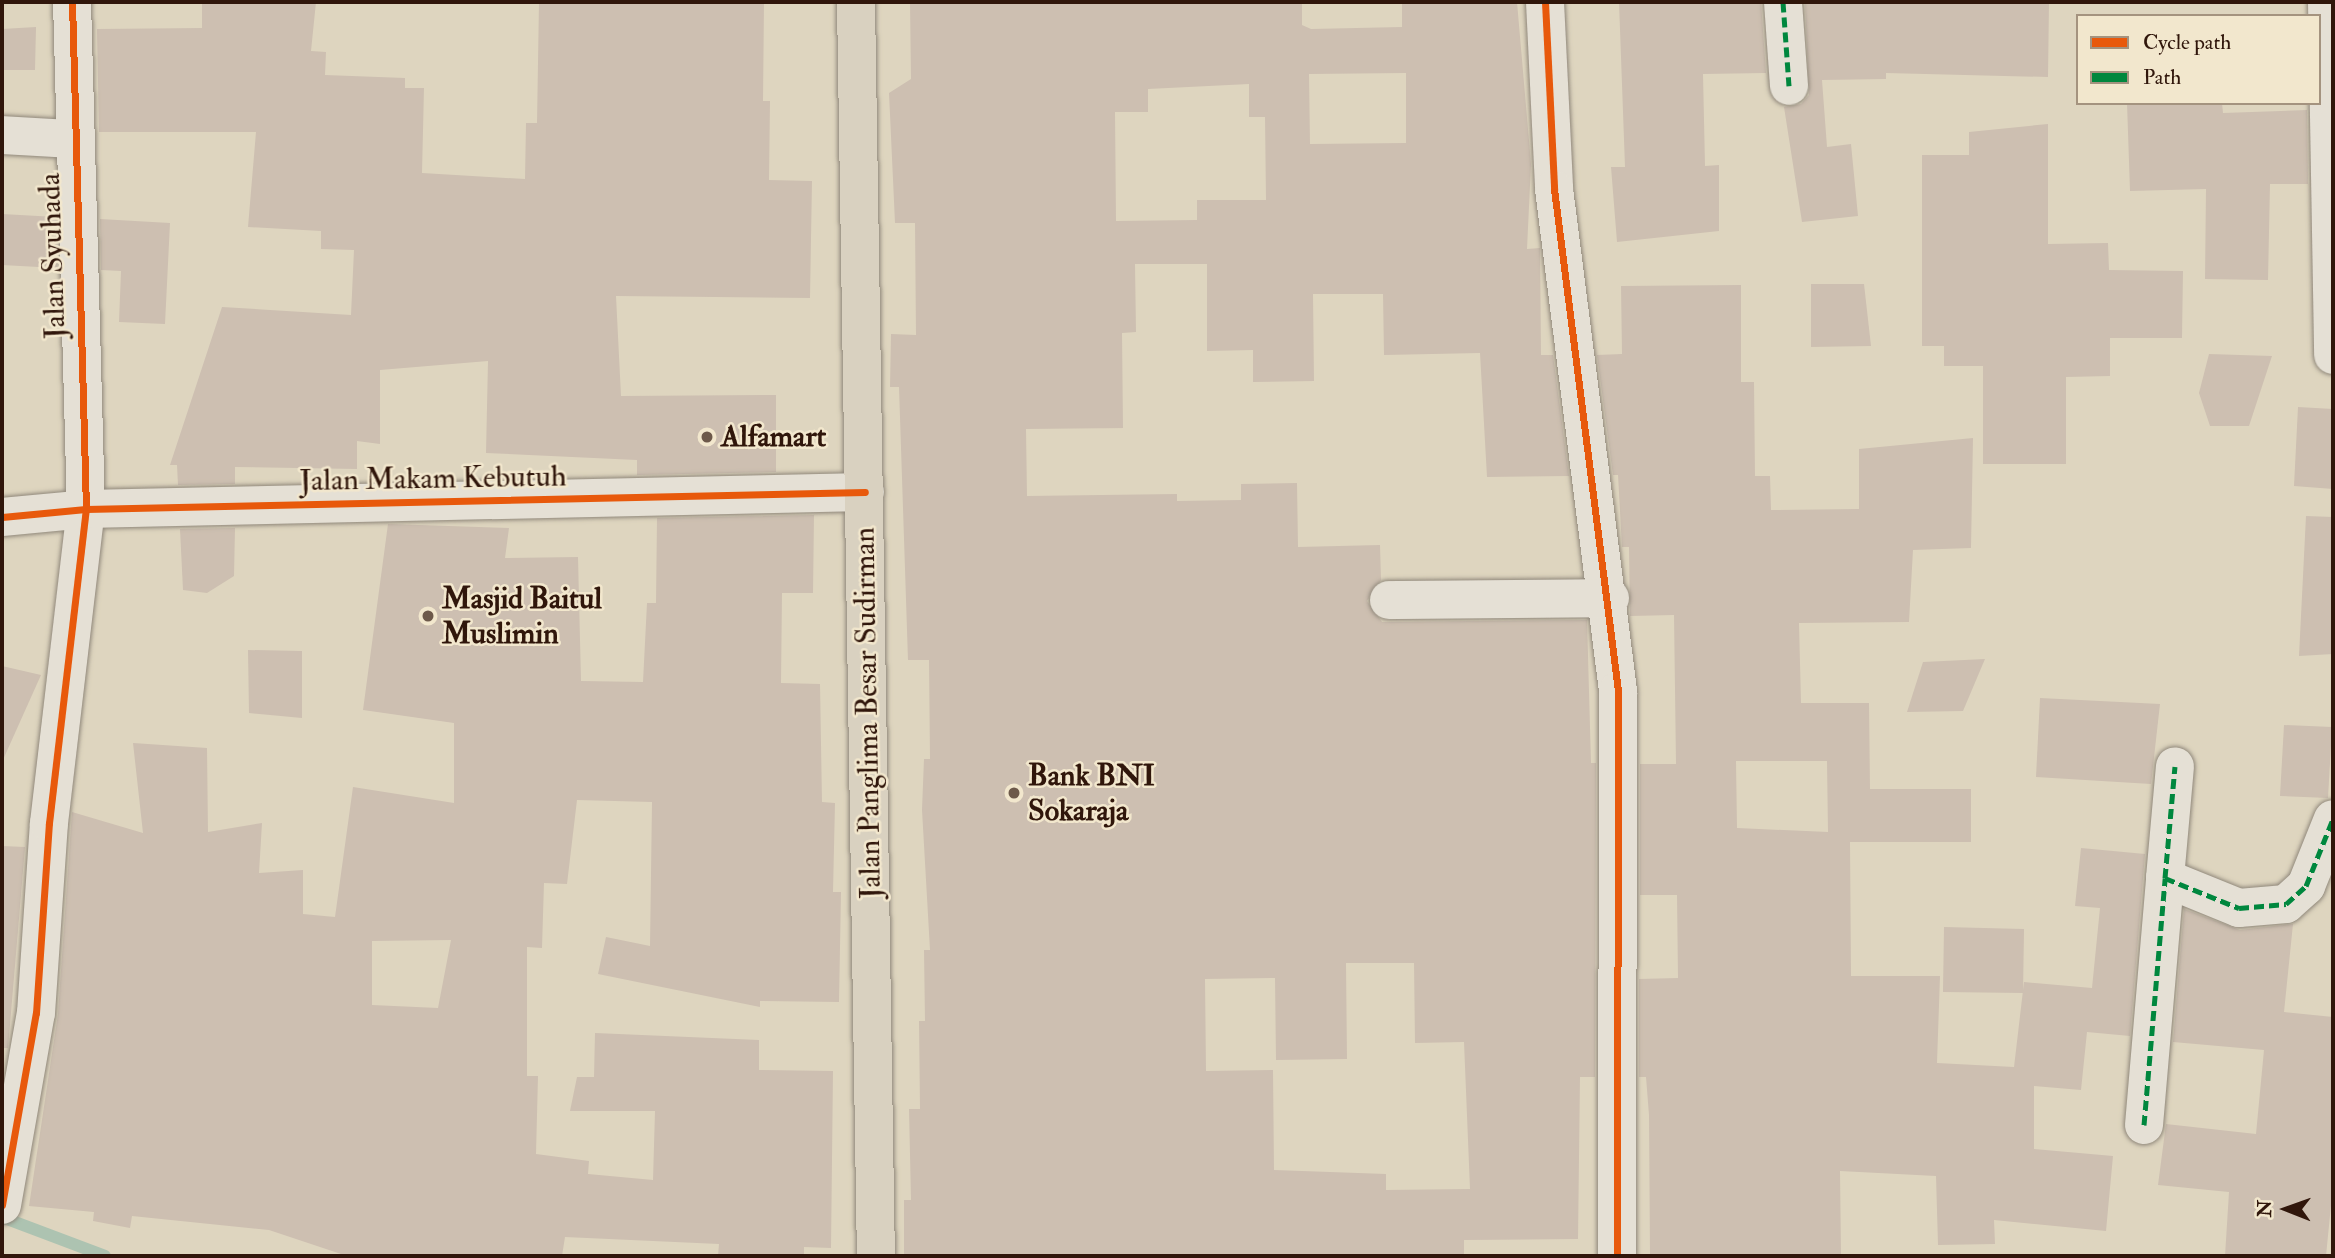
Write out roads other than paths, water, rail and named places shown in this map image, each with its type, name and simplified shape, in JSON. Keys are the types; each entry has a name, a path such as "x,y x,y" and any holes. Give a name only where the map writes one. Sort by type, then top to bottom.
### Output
{"highway":[{"name":"Jalan Panglima Besar Sudirman","path":"856,2 876,1256"}],"street":[{"name":"Jalan Syuhada","path":"2,1205 36,1013 49,823 86,509 72,139 72,2"},
{"path":"1545,2 1555,190 1610,598 1618,691 1617,1256"},
{"path":"1783,2 1789,86"},
{"path":"2327,2 2333,355"},
{"path":"2,135 72,139"},
{"name":"Jalan Makam Kebutuh","path":"2,517 86,509 865,492"},
{"path":"1389,600 1610,598"},
{"path":"2144,1125 2175,766"},
{"path":"2165,878 2239,908 2286,904 2306,886 2333,819"}],"waterway":[{"path":"2,1217 105,1256"}],"place":[{"name":"Alfamart","path":"707,437"},
{"name":"Masjid Baitul Muslimin","path":"428,616"},
{"name":"Bank BNI Sokaraja","path":"1014,793"}]}
